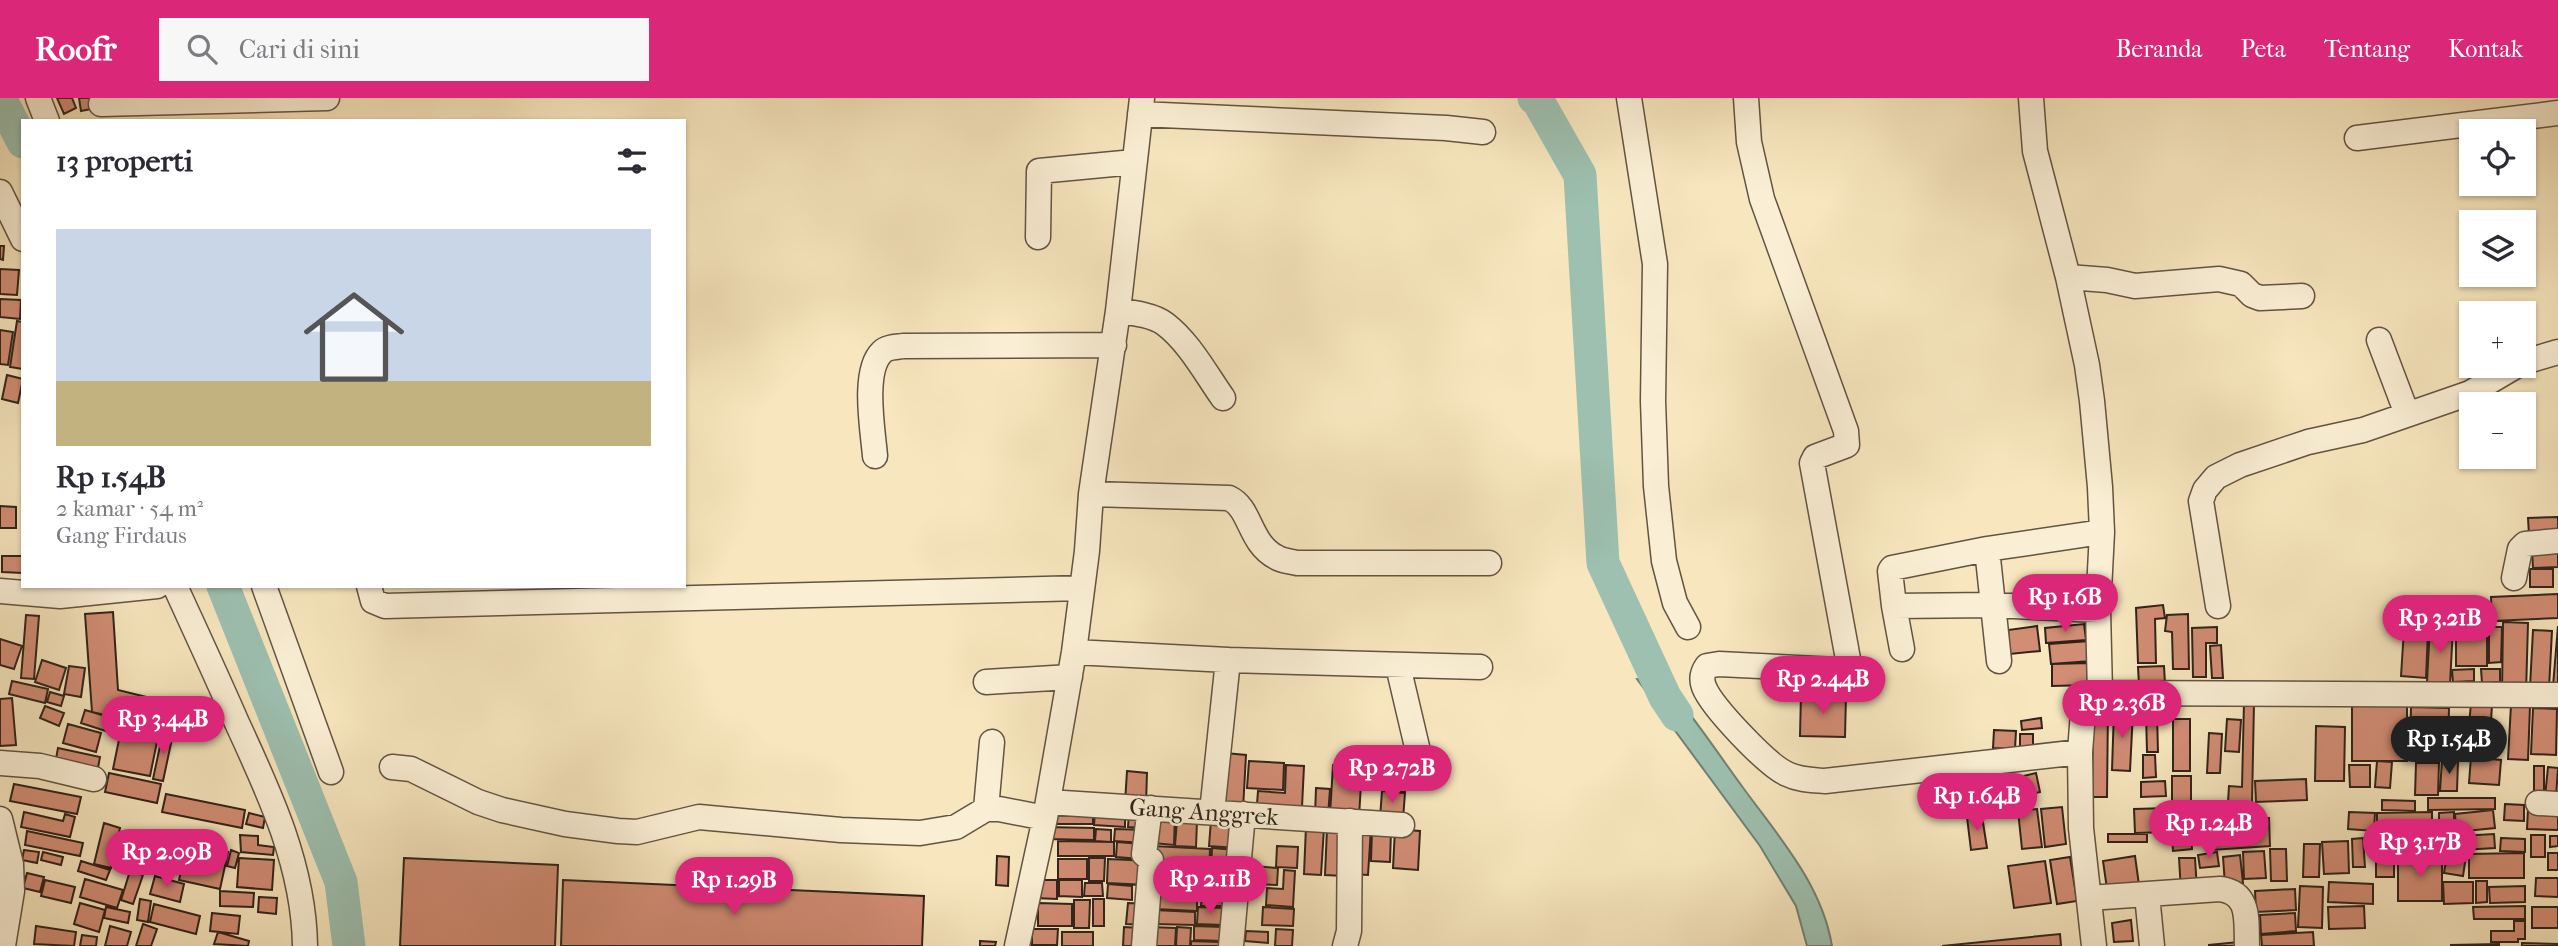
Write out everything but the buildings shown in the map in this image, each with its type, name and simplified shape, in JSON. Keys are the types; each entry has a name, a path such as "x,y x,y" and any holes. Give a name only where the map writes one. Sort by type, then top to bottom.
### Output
{"street":[{"path":"37,98 46,119"},
{"path":"102,108 327,98"},
{"path":"1629,98 1655,264 1653,401 1656,486 1663,548 1675,603 1688,627"},
{"path":"1746,98 1749,142 1762,199 1821,359 1847,441 1843,448 1815,457 1812,463 1848,659 1843,669 1837,670 1719,664 1707,666 1702,673 1707,692 1765,758 1784,774 1808,780 1825,781 2080,752"},
{"path":"2031,98 2035,151 2068,277 2087,365 2101,487 2098,610 2100,693"},
{"path":"1017,946 1047,810 1074,652 1091,494 1114,345 1141,106 1483,132"},
{"path":"2357,138 2558,113"},
{"path":"1038,237 1040,171 1135,162"},
{"path":"0,192 12,224"},
{"path":"2068,277 2107,280 2135,286 2219,279 2241,284 2252,295 2260,298 2302,296"},
{"path":"1118,311 1140,314 1165,323 1183,342 1223,398"},
{"path":"2379,340 2407,414"},
{"path":"875,456 871,391 873,368 881,353 889,348 1114,345"},
{"path":"2536,358 2558,352"},
{"path":"2218,606 2201,501 2205,490 2216,477 2240,465 2308,442 2363,430 2470,393 2496,378"},
{"path":"1091,494 1229,498 1241,508 1263,548 1277,558 1297,563 1489,563"},
{"path":"1902,649 1894,606 1890,571 1892,568 1987,549 2102,532"},
{"path":"2514,578 2520,549 2525,544 2558,541"},
{"path":"1987,549 1999,661"},
{"path":"0,591 60,596 138,588"},
{"path":"176,588 262,778 292,855 305,919 305,946"},
{"path":"265,588 331,772"},
{"path":"370,588 373,601 385,606 1082,588"},
{"path":"1894,606 1992,605 2098,610"},
{"path":"1074,652 1228,660 1480,667"},
{"path":"1212,812 1228,660"},
{"path":"1398,666 1418,751"},
{"path":"986,682 1070,677"},
{"path":"2094,946 2081,828 2080,752 2084,699 2090,694 2558,695"},
{"path":"392,767 411,769 478,802 502,810 565,824 618,831 636,832 699,817 841,830 920,832 956,827 986,809 992,742"},
{"path":"0,763 40,766 94,779"},
{"path":"1144,946 1151,860 1144,854 1150,808"},
{"name":"Gang Anggrek","path":"986,809 1150,808 1402,825"},
{"path":"1231,946 1243,814"},
{"path":"0,819 11,864 12,891 3,946"},
{"path":"1345,946 1349,932 1350,821"},
{"path":"2089,898 2220,888 2232,890 2239,896 2244,907 2247,946"},
{"path":"2147,895 2152,946"}],"shaded area":[{"path":"1660,677 1785,844 1819,902 1832,946 1807,946 1796,906 1760,846 1637,679"}],"waterway":[{"path":"0,98 21,138"},
{"path":"1534,98 1580,175 1603,563 1665,697 1677,715"},
{"path":"224,588 341,882 349,946"}]}
